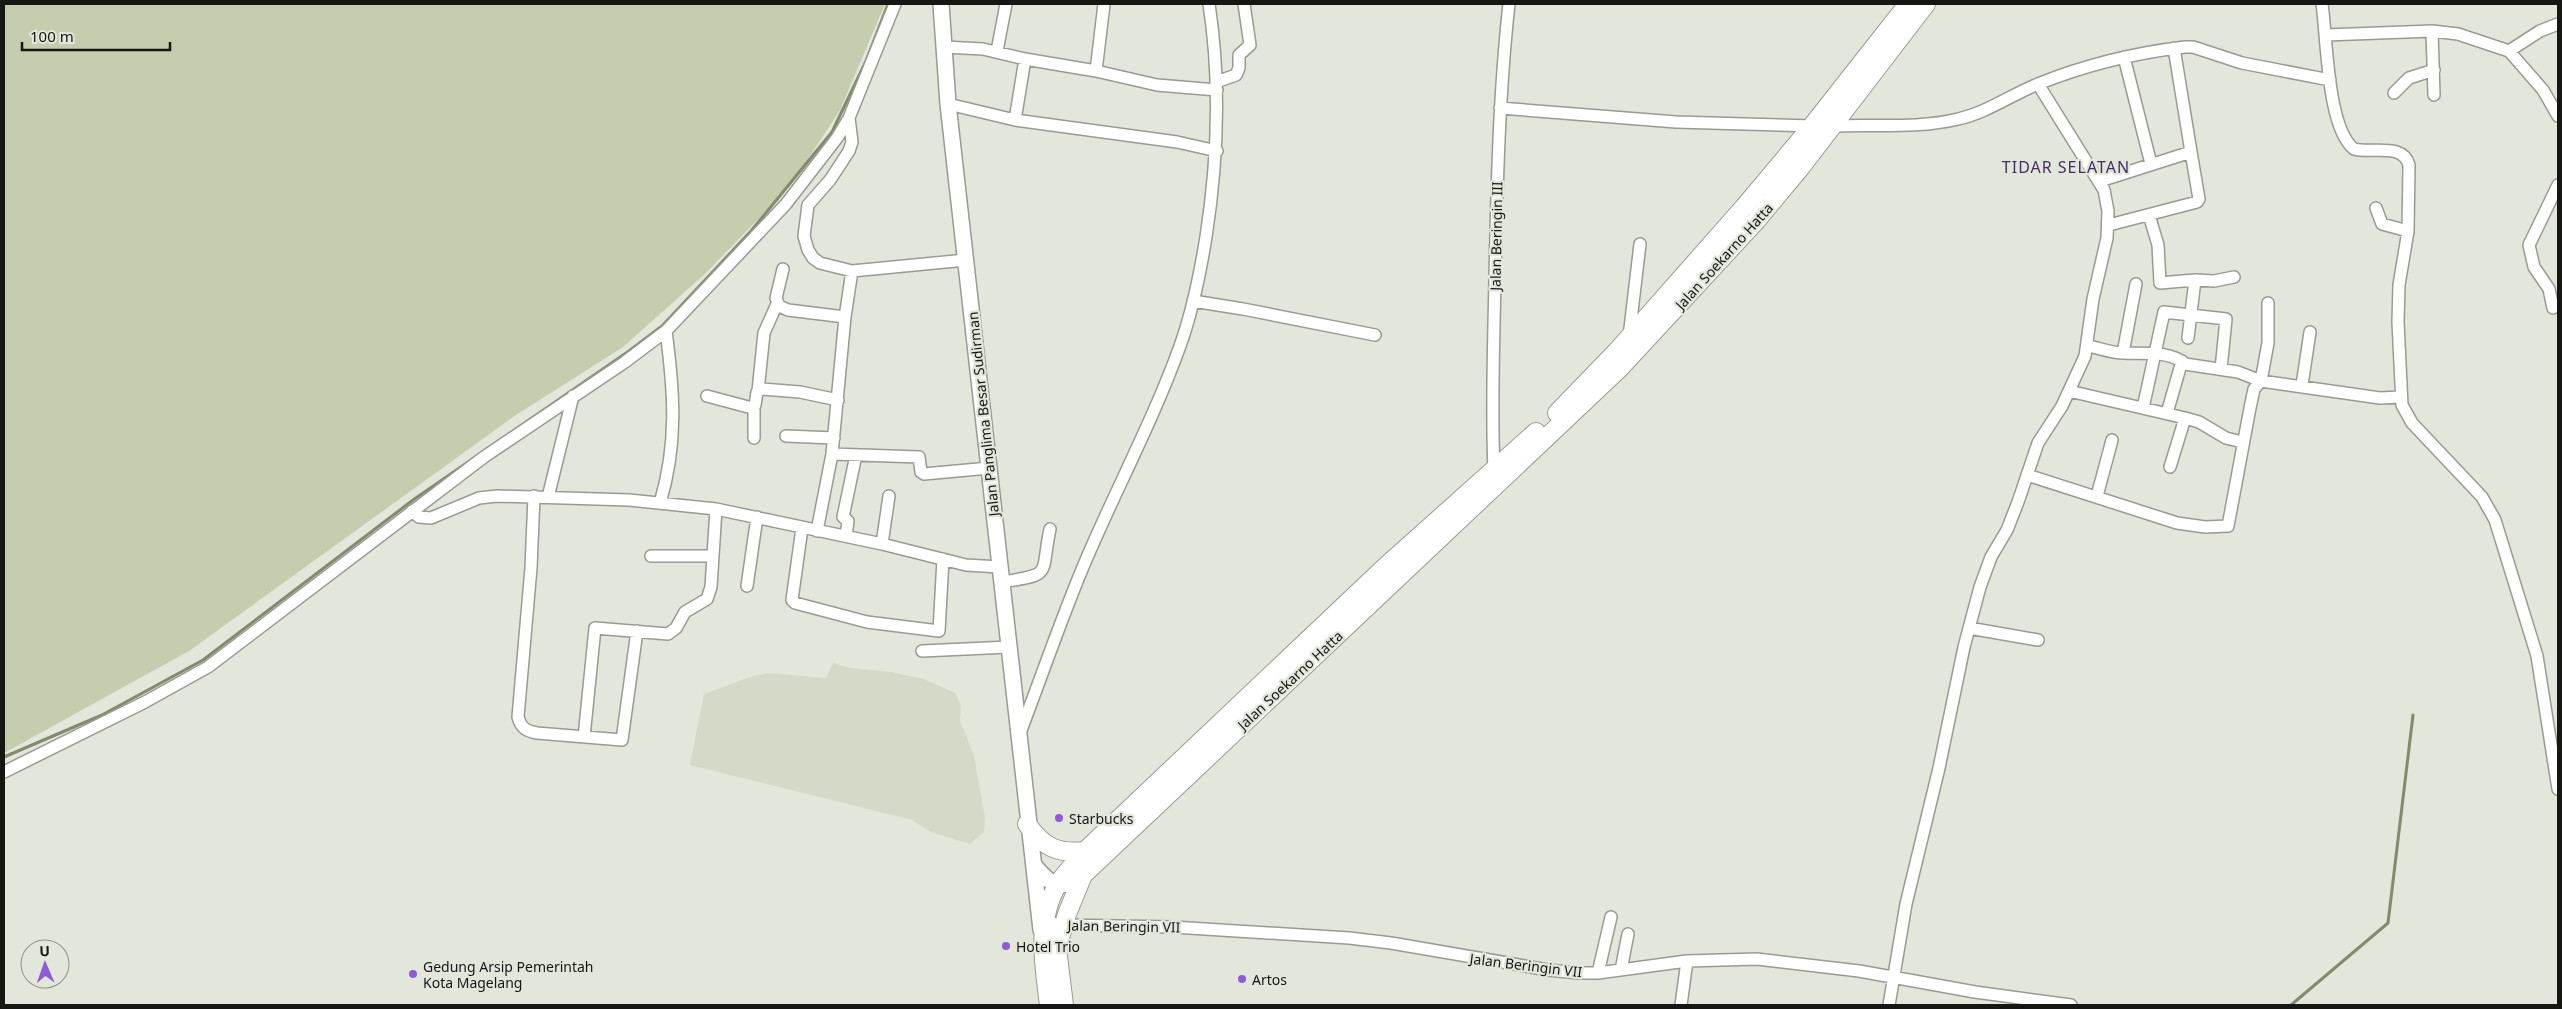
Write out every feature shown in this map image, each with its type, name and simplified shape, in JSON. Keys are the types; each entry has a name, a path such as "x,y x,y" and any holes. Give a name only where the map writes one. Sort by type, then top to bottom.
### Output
{"highway":[{"name":"Jalan Soekarno Hatta","path":"1495,478 1629,337 1745,206 1812,126 1908,4"},
{"name":"Jalan Soekarno Hatta","path":"1083,876 1392,560 1495,478 1591,397 1756,221 1926,4"},
{"name":"Jalan Soekarno Hatta","path":"1050,923 1049,903 1058,884 1085,851 1246,711"},
{"path":"1027,824 1039,840 1048,848 1066,853 1085,851"},
{"path":"1052,1004 1050,923 1083,876"}],"main road":[{"name":"Jalan Panglima Besar Sudirman","path":"941,4 948,104 1027,824 1034,865"},
{"path":"1034,865 1047,879 1058,884 1067,886 1083,876"},
{"path":"1034,865 1049,903"},
{"path":"1034,865 1050,923 1050,946"}],"street":[{"path":"4,772 144,702 208,667 484,457 625,362 666,331 735,260 826,155 849,118 895,4"},
{"path":"996,51 1006,4"},
{"path":"1096,70 1104,4"},
{"path":"1018,736 1083,567 1180,347 1193,301 1212,198 1217,150 1216,86 1209,4"},
{"path":"944,47 996,51 1025,59 1096,70 1163,86 1216,86 1236,75 1239,68 1239,55 1250,45 1244,4"},
{"name":"Jalan Beringin III","path":"1495,478 1492,422 1500,108 1509,4"},
{"path":"2322,4 2329,80 2340,130 2351,147 2365,151 2397,151 2408,160 2408,231 2398,300 2400,397 2412,424 2482,497 2495,520 2537,656 2558,789"},
{"path":"2509,51 2540,31 2558,24"},
{"path":"2326,35 2432,31 2458,34 2509,51 2543,90 2558,116"},
{"path":"2432,31 2434,95"},
{"path":"1832,126 1952,120 1979,112 2038,84 2124,57 2174,48 2193,47 2242,63 2315,79 2329,80"},
{"path":"2109,226 2198,202 2174,48"},
{"path":"2124,57 2150,164"},
{"path":"1015,120 1025,59"},
{"path":"2394,93 2409,78 2434,70"},
{"path":"1889,1005 1906,904 1980,586 1991,557 2007,530 2038,443 2069,391 2088,346 2093,299 2109,226 2107,200 2100,182 2038,84"},
{"path":"948,104 1015,120 1177,142 1217,150"},
{"path":"1500,108 1676,122 1812,126"},
{"path":"849,118 852,142 849,151 830,180 808,206 804,236 808,250 820,263 852,271 966,260"},
{"path":"2100,182 2191,152"},
{"path":"2553,308 2554,288 2534,267 2529,245 2558,185"},
{"path":"2376,208 2382,224 2408,231"},
{"path":"2148,215 2158,245 2160,282 2214,281 2234,277"},
{"path":"1629,337 1640,244"},
{"path":"754,438 754,407 758,391 764,333 777,304 776,298 783,269"},
{"path":"817,531 832,454 845,317 852,271"},
{"path":"2188,338 2195,280"},
{"path":"2123,354 2136,284"},
{"path":"1193,301 1243,308 1375,335"},
{"path":"2027,475 2177,523 2205,527 2228,526 2242,442 2254,389 2261,380 2268,343 2268,303"},
{"path":"777,304 788,310 845,317"},
{"path":"2143,408 2164,312 2223,317 2227,321 2221,369"},
{"path":"660,503 669,466 674,425 674,399 666,331"},
{"path":"2302,385 2310,332"},
{"path":"2088,346 2123,354 2133,352 2155,354 2182,361 2184,364 2221,369 2261,380 2380,398 2400,397"},
{"path":"2167,413 2182,361"},
{"path":"758,391 762,389 800,392 838,400"},
{"path":"2069,391 2200,422 2226,438 2242,442"},
{"path":"548,497 573,396"},
{"path":"707,396 754,407"},
{"path":"2170,467 2186,418"},
{"path":"786,436 834,438"},
{"path":"2097,496 2112,440"},
{"path":"832,454 920,457 921,472 924,474 989,468"},
{"path":"846,536 848,521 843,516 856,455"},
{"path":"412,511 419,517 431,518 479,498 497,496 534,496 660,503 716,509 757,517 882,544 1001,574 1033,577 1040,574 1044,566 1050,529"},
{"path":"534,496 531,568 518,717 520,725 531,732 622,740 637,631"},
{"path":"882,544 889,496"},
{"path":"584,737 595,628 668,634 676,628 681,615 707,599 711,587 716,509"},
{"path":"747,586 757,517"},
{"path":"802,528 792,600 795,603 847,618 917,630 939,631 943,559"},
{"path":"651,556 713,556"},
{"path":"1969,628 2038,640"},
{"path":"922,651 1009,647"},
{"path":"1598,973 1611,917"},
{"name":"Jalan Beringin VII","path":"1050,923 1173,927 1349,938 1391,943 1556,971 1598,973 1687,961 1757,959 1894,976 2012,1002 2071,1005"},
{"path":"1620,970 1628,934"},
{"path":"1681,1005 1687,961"}],"shaded area":[{"path":"833,663 850,668 891,672 924,679 955,693 961,705 960,721 974,756 985,818 984,832 970,844 931,832 912,820 690,765 704,694 753,676 769,673 826,678"}],"green space":[{"path":"4,4 885,4 840,110 791,185 706,273 623,347 516,415 189,651 4,753"}],"waterway":[{"path":"4,757 102,715 203,660 413,500 629,351 662,326 751,231 832,132 866,61 888,4"},
{"path":"2291,1005 2388,923 2413,715"}],"place":[{"name":"Starbucks","path":"1059,818"},
{"name":"Hotel Trio","path":"1006,946"},
{"name":"Gedung Arsip Pemerintah Kota Magelang","path":"413,974"},
{"name":"Artos","path":"1242,979"}],"district":[{"name":"TIDAR SELATAN","path":"2066,167"}]}
